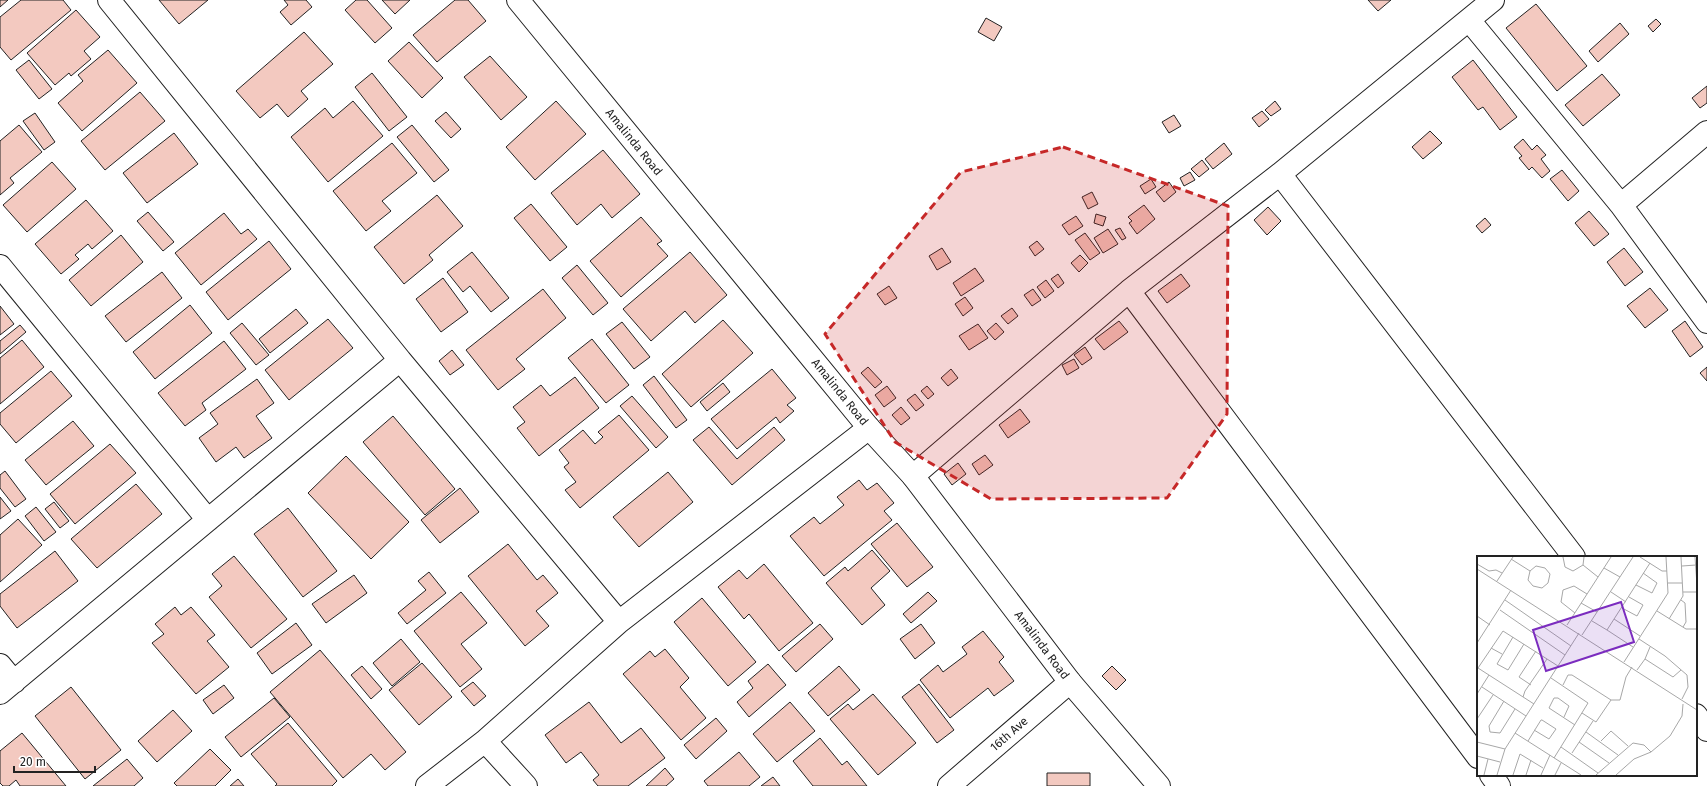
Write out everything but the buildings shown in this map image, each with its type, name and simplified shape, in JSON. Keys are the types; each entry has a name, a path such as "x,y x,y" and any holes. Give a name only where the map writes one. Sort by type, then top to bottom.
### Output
{"street":[{"path":"109,0 400,360 619,622"},
{"name":"Amalinda Road","path":"518,0 869,428 913,476 1070,682 1159,786"},
{"path":"913,476 1129,291 1280,174 1493,0"},
{"path":"1469,20 1621,205 1707,322"},
{"path":"1621,205 1707,132"},
{"path":"1280,174 1573,556"},
{"path":"0,266 208,520"},
{"path":"1129,291 1477,756"},
{"path":"0,665 7,687 400,360"},
{"path":"427,786 485,741 619,622 869,428"},
{"name":"16th Ave","path":"949,786 1070,682"},
{"path":"1697,716 1707,730"},
{"path":"485,741 526,786"},
{"path":"1492,776 1499,786"}],"highlighted area":[{"path":"1063,147 1228,206 1227,414 1167,498 991,499 895,442 825,334 961,172"}]}
